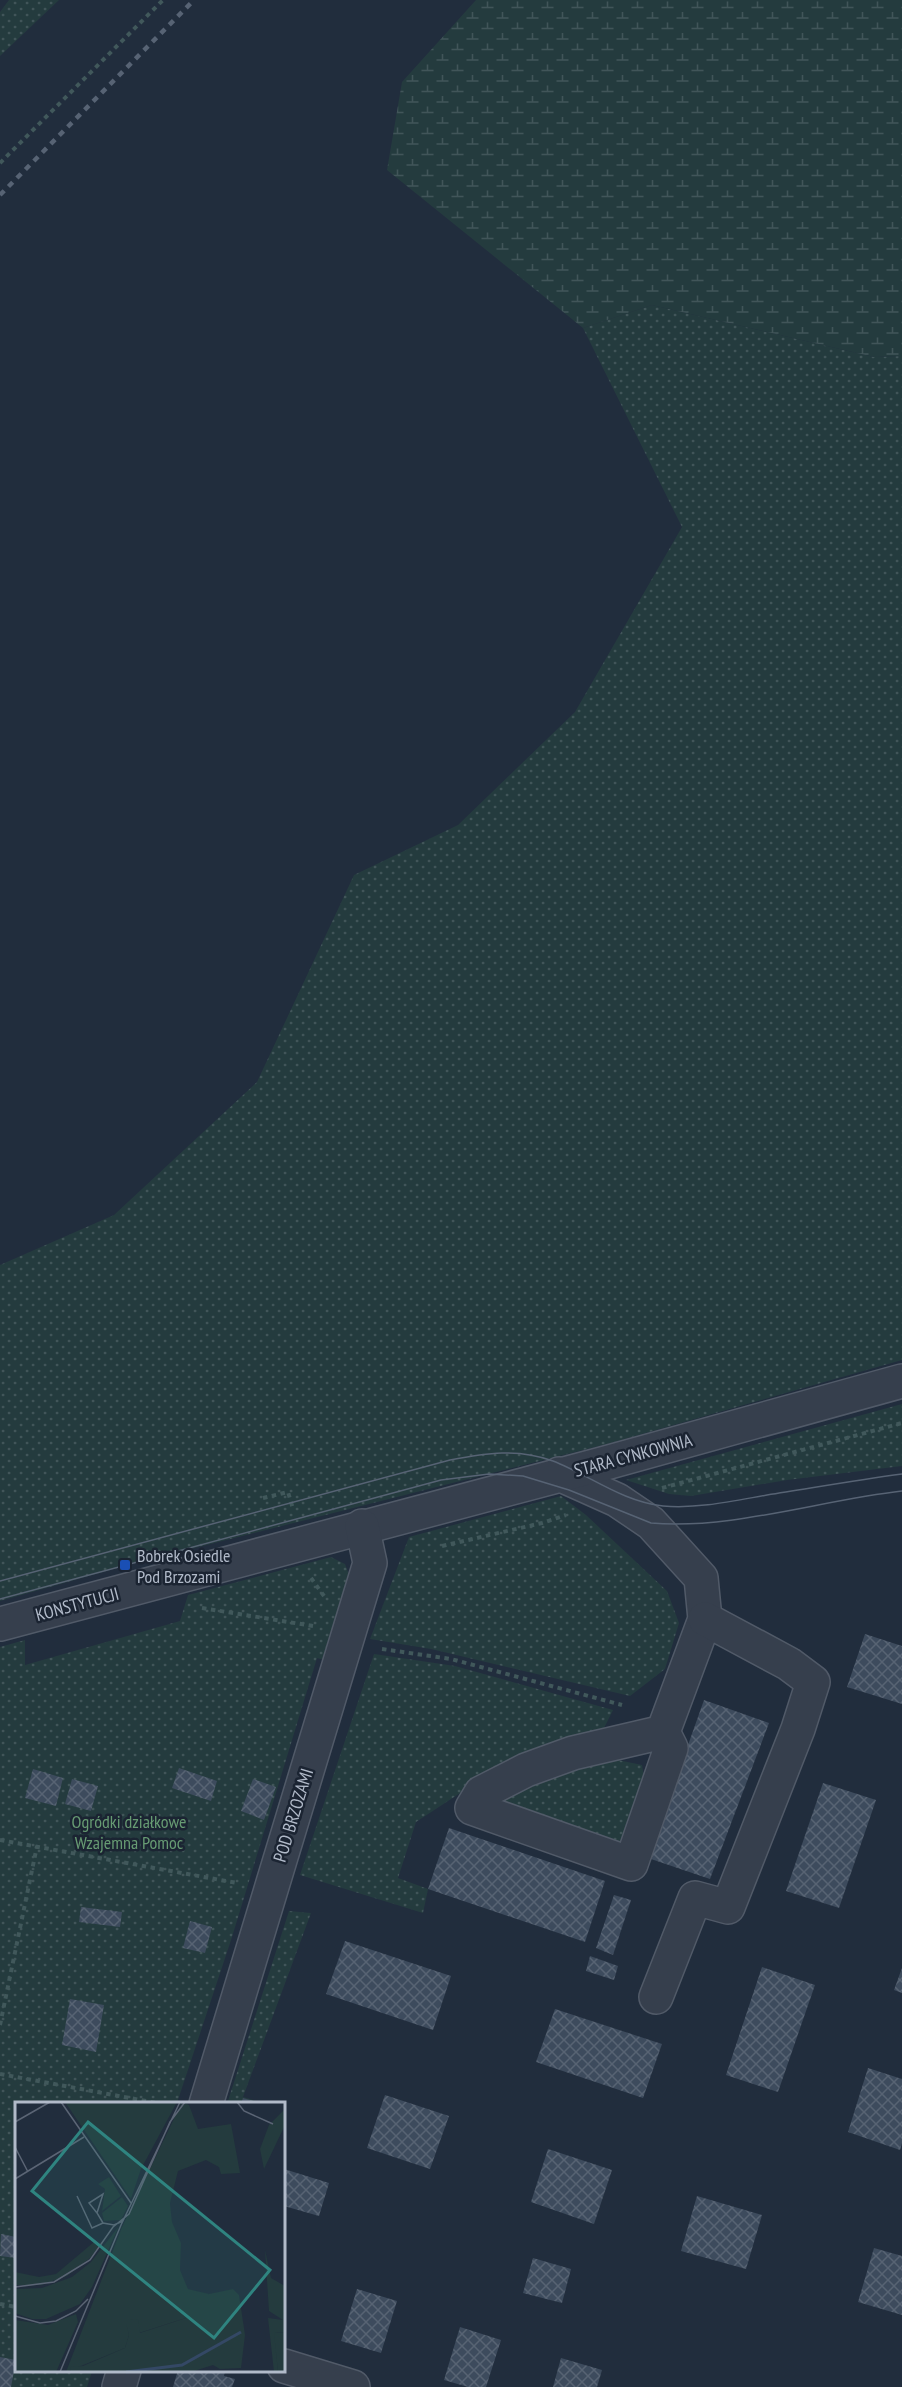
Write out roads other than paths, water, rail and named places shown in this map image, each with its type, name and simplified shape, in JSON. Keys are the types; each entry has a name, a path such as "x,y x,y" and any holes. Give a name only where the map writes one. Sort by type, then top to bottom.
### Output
{"street":[{"name":"STARA CYNKOWNIA","path":"363,1526 902,1381"},
{"path":"560,1474 617,1500 651,1522 701,1578 705,1620 664,1728 671,1748 631,1864 472,1808 481,1793 526,1770 573,1753 664,1728"},
{"name":"KONSTYTUCJI","path":"0,1624 363,1526"},
{"name":"POD BRZOZAMI","path":"206,2102 370,1563 363,1526"},
{"path":"656,1997 695,1898 728,1907 798,1730 813,1682 789,1664 705,1620"},
{"path":"285,2366 353,2387"},
{"path":"119,2387 123,2372"}],"tram line":[{"path":"0,1581 450,1460 476,1455 515,1453 540,1457 566,1467 620,1494 663,1506 715,1504 902,1474"},
{"path":"0,1599 441,1480 489,1474 523,1476 569,1490 651,1523 713,1522 902,1491"}],"railway":[{"path":"0,195 194,0"}],"place":[{"name":"Bobrek Osiedle Pod Brzozami","path":"125,1565"}],"park label":[{"name":"Ogródki działkowe Wzajemna Pomoc","path":"129,1831"}]}
